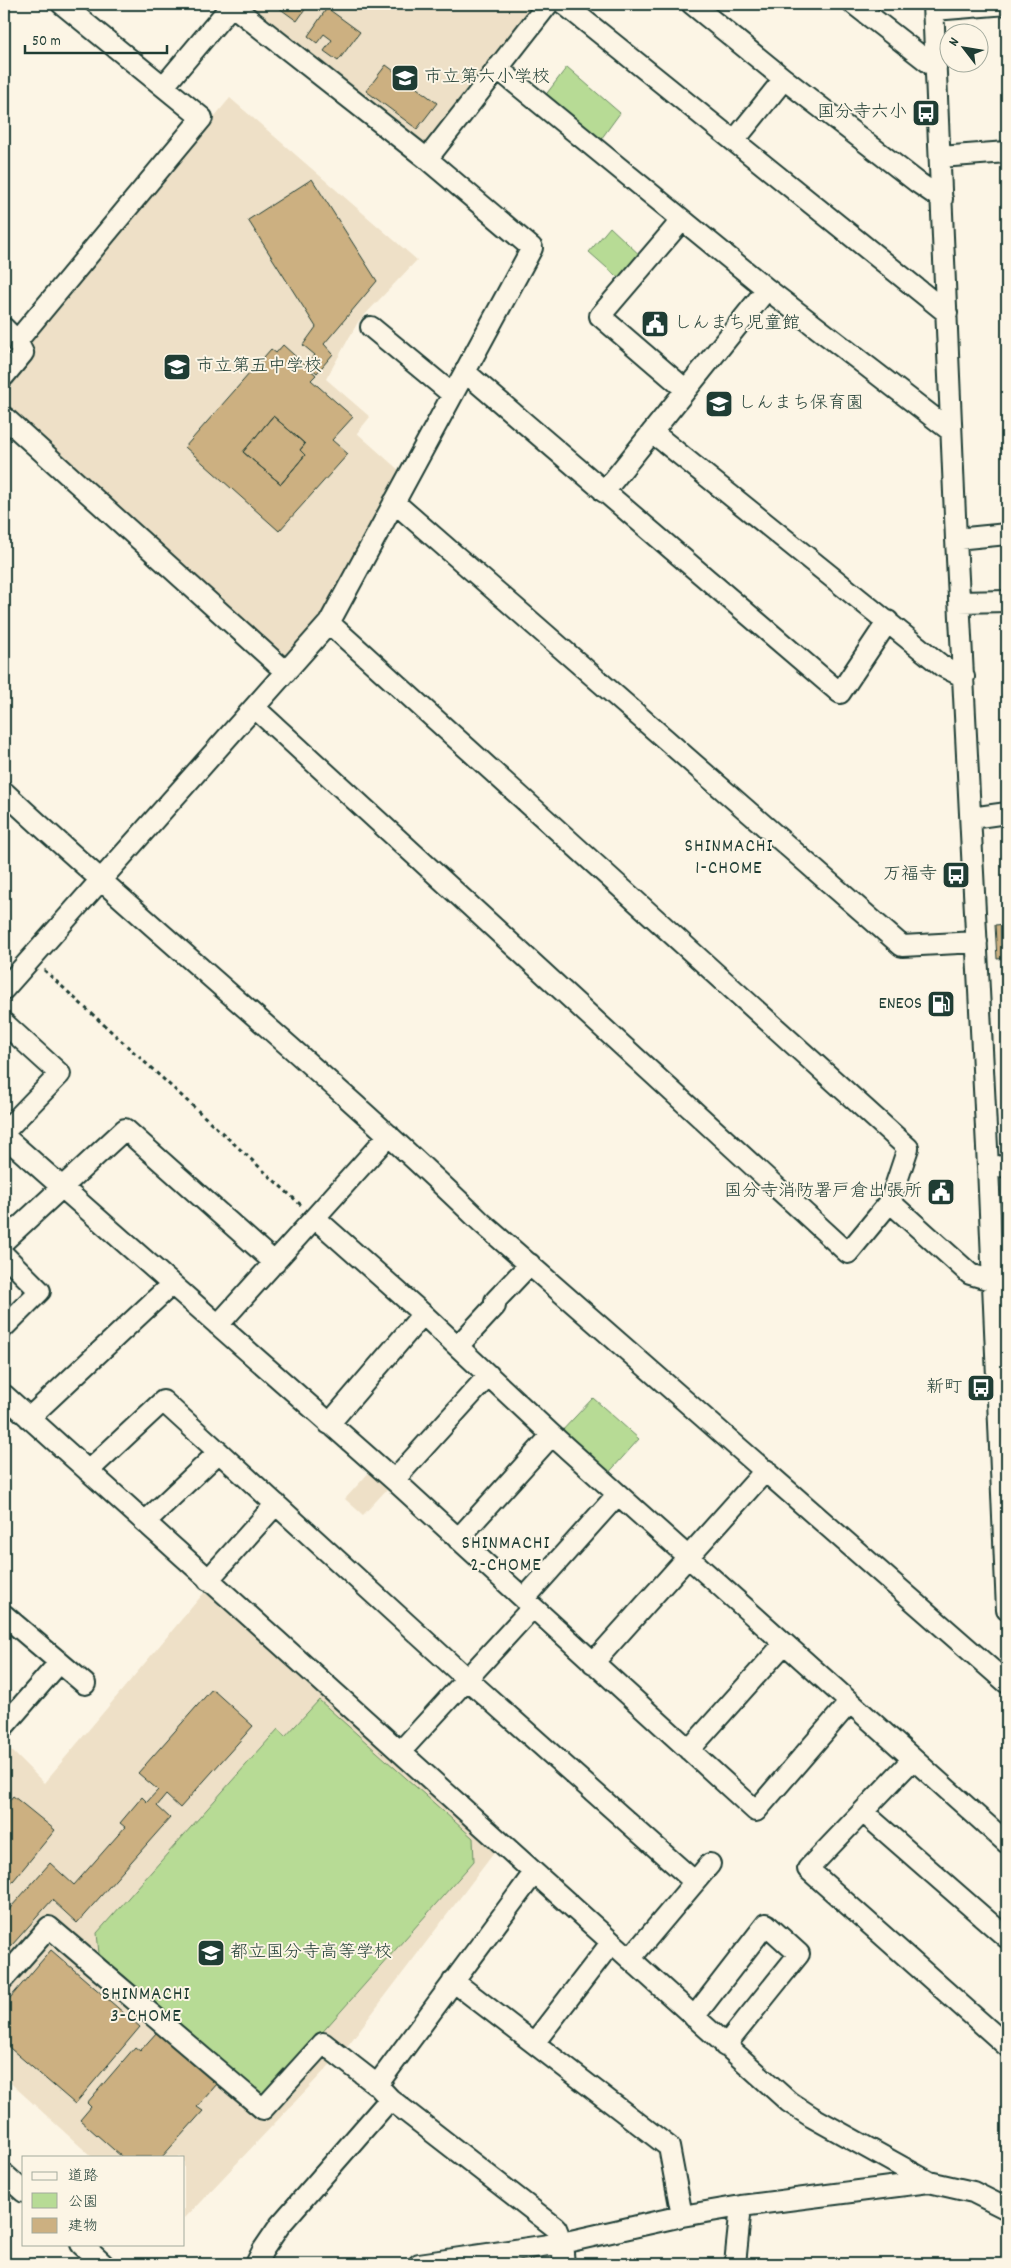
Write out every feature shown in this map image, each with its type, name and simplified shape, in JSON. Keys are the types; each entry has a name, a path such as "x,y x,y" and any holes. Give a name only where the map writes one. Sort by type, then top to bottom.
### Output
{"street":[{"path":"4,376 23,353 11,335 202,118 62,4"},
{"path":"427,159 548,4"},
{"path":"564,4 947,313"},
{"path":"692,4 784,79 917,182 942,199"},
{"path":"854,4 936,68"},
{"path":"1007,4 933,7 956,539 977,942 998,1167 994,1281 1001,1323 1007,1610"},
{"path":"4,989 329,623 532,248 427,159 230,5 164,86"},
{"path":"497,68 767,289 951,431"},
{"path":"734,141 784,79"},
{"path":"940,156 1007,152"},
{"path":"682,220 600,316 686,390"},
{"path":"604,492 767,289"},
{"path":"371,327 452,394"},
{"path":"465,372 840,693 888,621"},
{"path":"4,417 286,672"},
{"path":"652,432 942,666 964,676"},
{"path":"394,502 902,946 977,942"},
{"path":"956,539 1007,534"},
{"path":"959,602 1007,601"},
{"path":"255,708 848,1253 890,1202 908,1148 329,623"},
{"path":"4,792 100,881 389,1135 530,1264 1007,1683"},
{"path":"971,818 1007,813"},
{"path":"4,1023 60,1074 4,1132"},
{"path":"4,1241 125,1129 275,1263"},
{"path":"218,1325 389,1135"},
{"path":"4,1136 171,1286 394,1480 756,1811 849,1703"},
{"path":"890,1202 970,1274 994,1281"},
{"path":"315,1218 458,1346 552,1435 1007,1844"},
{"path":"4,1255 40,1291 4,1327"},
{"path":"458,1346 495,1306 495,1301 530,1264"},
{"path":"29,1418 171,1286"},
{"path":"329,1424 423,1314"},
{"path":"394,1480 489,1375"},
{"path":"4,1395 789,2102 812,2117 929,2182 973,2192 1007,2209"},
{"path":"88,1471 163,1401 467,1679 695,1882"},
{"path":"458,1539 552,1435"},
{"path":"145,1522 219,1452"},
{"path":"594,1663 766,1470"},
{"path":"400,1752 467,1679 618,1494"},
{"path":"208,1580 276,1504"},
{"path":"4,1615 85,1684"},
{"path":"689,1750 784,1644"},
{"path":"4,1726 59,1663"},
{"path":"912,1760 808,1869 1007,2046"},
{"path":"862,1812 1007,1938"},
{"path":"630,1960 710,1864"},
{"path":"256,2264 280,2225 383,2092 453,1981 534,1873"},
{"path":"694,2017 766,1924 799,1954 725,2046"},
{"path":"4,1978 49,1927 263,2109 323,2043 556,2228 562,2243 564,2264"},
{"path":"534,2043 611,1943"},
{"path":"453,1981 669,2147 682,2216"},
{"path":"4,2174 22,2190"},
{"path":"419,2264 562,2243 682,2216 741,2206 929,2182"},
{"path":"735,2264 741,2206"},
{"path":"83,2246 103,2264"}],"path":[{"path":"31,959 315,1218"}],"shaded area":[{"name":"市立第六小学校","path":"236,4 536,4 425,151"},
{"name":"市立第五中学校","path":"230,98 417,260 358,322 326,379 370,417 357,433 401,472 320,618 281,659 4,410 4,387 30,354 26,341"},
{"path":"373,1468 391,1485 363,1515 345,1499"},
{"name":"都立国分寺高等学校","path":"208,1588 497,1849 345,2049 185,2218 185,2156 91,2156 4,2077 4,1743 44,1783"}],"green space":[{"path":"567,67 620,113 596,146 541,101"},
{"path":"610,227 644,259 624,283 589,252"},
{"path":"593,1398 639,1439 605,1477 558,1435"},
{"path":"319,1700 473,1838 474,1861 264,2098 99,1954 97,1933 278,1729 285,1737"}],"building":[{"path":"276,4 309,4 297,21"},
{"path":"327,8 360,32 338,61 324,51 332,40 324,34 317,43 308,36"},
{"path":"386,65 437,103 417,129 366,91"},
{"path":"312,179 377,281 324,344 333,354 317,373 307,364 315,355 303,345 316,327 248,220"},
{"path":"283,345 316,375 311,380 353,417 332,440 348,454 279,531 185,447 271,349 276,353","holes":["273,416 305,444 300,450 305,455 281,484 243,452"]},
{"path":"273,416 305,444 300,450 305,455 281,484 243,452"},
{"path":"1007,924 1007,958 997,959 995,925"},
{"path":"212,1689 253,1726 180,1808 166,1795 157,1806 170,1818 77,1923 52,1900 4,1954 4,1915 50,1863 74,1885 125,1827 120,1823 142,1797 147,1802 158,1790 138,1773"},
{"path":"13,1796 55,1830 4,1892 4,1807"},
{"path":"51,1950 140,2027 75,2104 4,2043 4,2005"},
{"path":"157,2032 217,2084 197,2107 203,2111 163,2156 121,2156 80,2120 91,2107 87,2103 135,2047 140,2051"}],"place":[{"name":"市立第六小学校","path":"405,78"},
{"name":"国分寺六小","path":"926,113"},
{"name":"しんまち児童館","path":"655,324"},
{"name":"市立第五中学校","path":"177,367"},
{"name":"しんまち保育園","path":"719,404"},
{"name":"万福寺","path":"956,875"},
{"name":"ENEOS","path":"941,1004"},
{"name":"国分寺消防署戸倉出張所","path":"941,1192"},
{"name":"新町","path":"981,1388"},
{"name":"都立国分寺高等学校","path":"211,1953"}],"district":[{"name":"SHINMACHI 1-CHOME","path":"729,858"},
{"name":"SHINMACHI 2-CHOME","path":"506,1555"},
{"name":"SHINMACHI 3-CHOME","path":"146,2006"}]}
